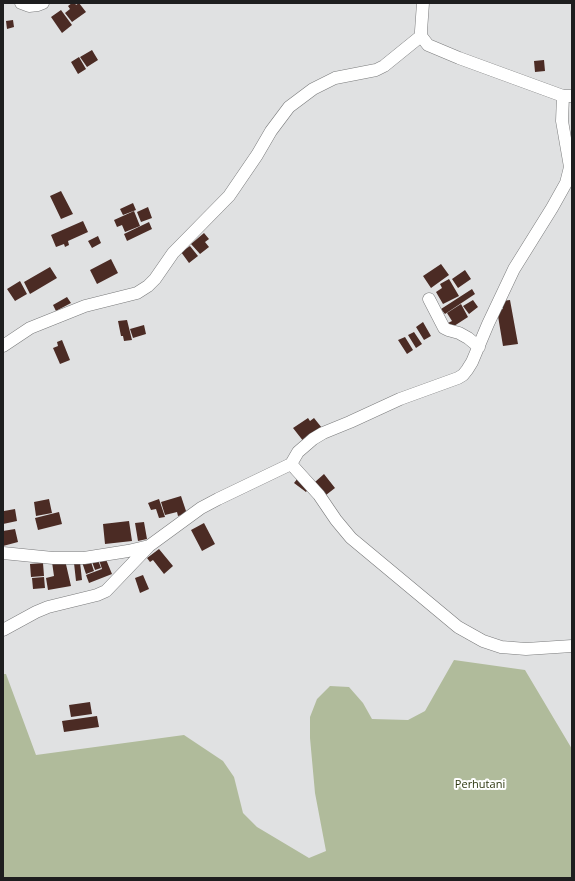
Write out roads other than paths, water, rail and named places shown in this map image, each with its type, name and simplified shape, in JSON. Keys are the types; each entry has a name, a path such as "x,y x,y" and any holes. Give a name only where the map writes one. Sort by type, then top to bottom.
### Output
{"street":[{"path":"21,3 29,6 42,3"},
{"path":"3,630 36,612 97,595 106,591 149,546 202,508 291,464 298,452 313,439 323,433 400,399 458,378 467,370 514,269 566,183 570,167 562,121 568,96 434,48 421,36 424,3"},
{"path":"3,346 30,328 86,306 136,293 148,286 155,279 173,253 229,196 257,155 271,131 289,107 313,89 335,78 376,70 384,66 421,36"},
{"path":"429,299 444,328 459,333 479,347"},
{"path":"291,464 311,485 351,538 458,627 482,641 501,647 526,649 572,646"},
{"path":"3,553 53,558 84,558 149,546"}],"park label":[{"name":"Perhutani","path":"480,785"}]}
